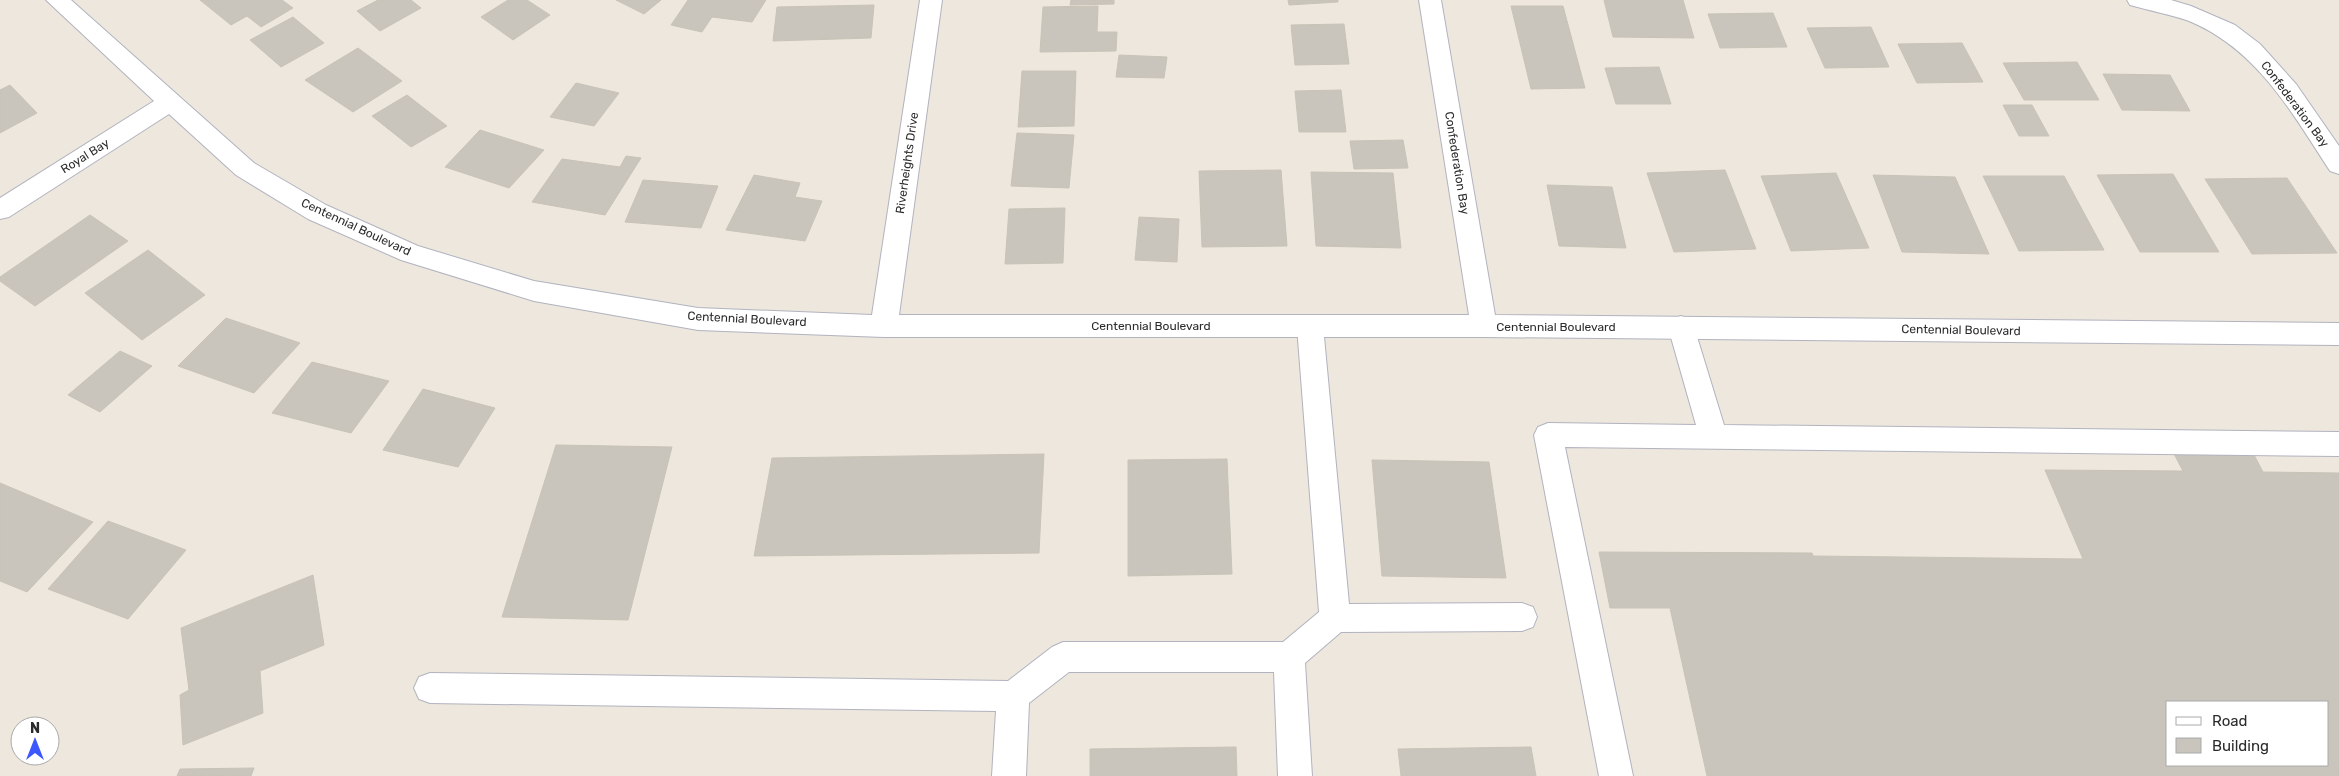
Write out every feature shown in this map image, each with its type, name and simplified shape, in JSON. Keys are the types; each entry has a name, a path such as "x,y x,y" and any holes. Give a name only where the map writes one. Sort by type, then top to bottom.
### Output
{"street":[{"name":"Centennial Boulevard","path":"57,0 245,169 317,212 410,253 534,292 698,318 884,326 1682,327 2339,334"},
{"name":"Riverheights Drive","path":"884,326 931,0"},
{"name":"Confederation Bay","path":"1430,0 1484,326"},
{"name":"Confederation Bay","path":"2138,0 2158,3 2193,15 2228,32 2250,48 2270,68 2290,94 2339,165"},
{"name":"Royal Bay","path":"0,210 170,102"},
{"path":"1310,326 1336,618"},
{"path":"1682,327 1714,437"},
{"path":"1616,776 1548,434 2339,444"},
{"path":"430,688 1012,696 1063,656 1289,656 1336,618 1522,617"},
{"path":"1289,656 1295,776"},
{"path":"1009,776 1012,696"}],"building":[{"path":"200,0 282,0 293,8 261,27 247,16 231,25"},
{"path":"378,0 411,0 421,8 380,31 357,11"},
{"path":"508,0 527,0 550,15 513,40 481,17"},
{"path":"616,0 661,0 644,14"},
{"path":"688,0 766,0 752,22 712,17 702,32 671,25"},
{"path":"1071,0 1114,0 1114,4 1070,5"},
{"path":"1288,0 1338,0 1338,2 1289,5"},
{"path":"1604,0 1683,0 1694,38 1613,37"},
{"path":"874,5 871,38 773,41 777,7"},
{"path":"1098,6 1097,32 1117,32 1116,51 1040,52 1043,7"},
{"path":"1511,6 1563,6 1585,88 1531,89"},
{"path":"1773,13 1787,47 1720,48 1708,14"},
{"path":"293,17 324,43 281,67 250,40"},
{"path":"1344,24 1349,64 1295,65 1291,25"},
{"path":"1871,27 1889,67 1825,68 1807,28"},
{"path":"1962,43 1983,82 1917,83 1898,44"},
{"path":"358,48 402,81 353,112 305,80"},
{"path":"1119,55 1167,57 1164,78 1116,77"},
{"path":"2077,62 2099,100 2024,100 2003,63"},
{"path":"1659,67 1671,104 1616,104 1605,68"},
{"path":"1022,71 1076,71 1074,126 1018,127"},
{"path":"2103,74 2170,75 2190,111 2122,110"},
{"path":"576,83 619,93 594,126 550,117"},
{"path":"10,85 37,113 0,133 0,90"},
{"path":"1341,90 1346,132 1299,132 1295,91"},
{"path":"407,95 447,126 411,147 372,116"},
{"path":"2003,105 2032,105 2049,136 2019,136"},
{"path":"480,130 544,150 509,188 445,167"},
{"path":"1017,133 1074,135 1069,188 1011,186"},
{"path":"1403,140 1408,168 1354,169 1350,141"},
{"path":"626,156 641,158 605,215 532,202 562,159 620,167"},
{"path":"1281,170 1287,246 1202,247 1199,171"},
{"path":"1725,170 1756,249 1674,252 1647,173"},
{"path":"1311,172 1393,173 1401,248 1316,246"},
{"path":"1836,173 1869,248 1791,251 1761,176"},
{"path":"2173,174 2219,252 2140,252 2097,175"},
{"path":"754,175 800,183 795,197 822,201 805,241 726,230"},
{"path":"1873,175 1955,177 1989,254 1902,252"},
{"path":"1983,176 2064,176 2104,250 2019,251"},
{"path":"2287,178 2337,253 2252,254 2205,179"},
{"path":"643,180 718,186 701,228 625,222"},
{"path":"1547,185 1612,187 1626,248 1559,246"},
{"path":"1065,208 1063,263 1005,264 1009,209"},
{"path":"90,215 128,241 35,306 0,281 0,277"},
{"path":"1139,217 1179,219 1177,262 1135,260"},
{"path":"148,250 205,295 142,340 85,293"},
{"path":"226,318 300,343 254,393 178,366"},
{"path":"120,351 152,366 100,412 68,395"},
{"path":"312,362 389,381 351,433 272,413"},
{"path":"423,389 495,408 458,467 383,450"},
{"path":"556,445 672,447 628,620 502,617"},
{"path":"2172,450 2252,451 2263,472 2339,473 2339,776 1707,776 1670,608 1610,608 1599,552 1812,553 1813,556 2083,559 2045,470 2183,471"},
{"path":"1044,454 1039,553 754,556 772,458"},
{"path":"1227,459 1232,574 1128,576 1128,460"},
{"path":"1372,460 1489,462 1506,578 1382,576"},
{"path":"0,483 93,522 27,592 0,581"},
{"path":"108,521 186,550 128,619 48,589"},
{"path":"313,575 324,645 260,671 263,713 183,745 180,695 189,690 181,628"},
{"path":"1236,747 1237,776 1090,776 1090,749"},
{"path":"1531,747 1536,776 1401,776 1398,749"},
{"path":"254,768 251,776 177,776 180,769"}]}
